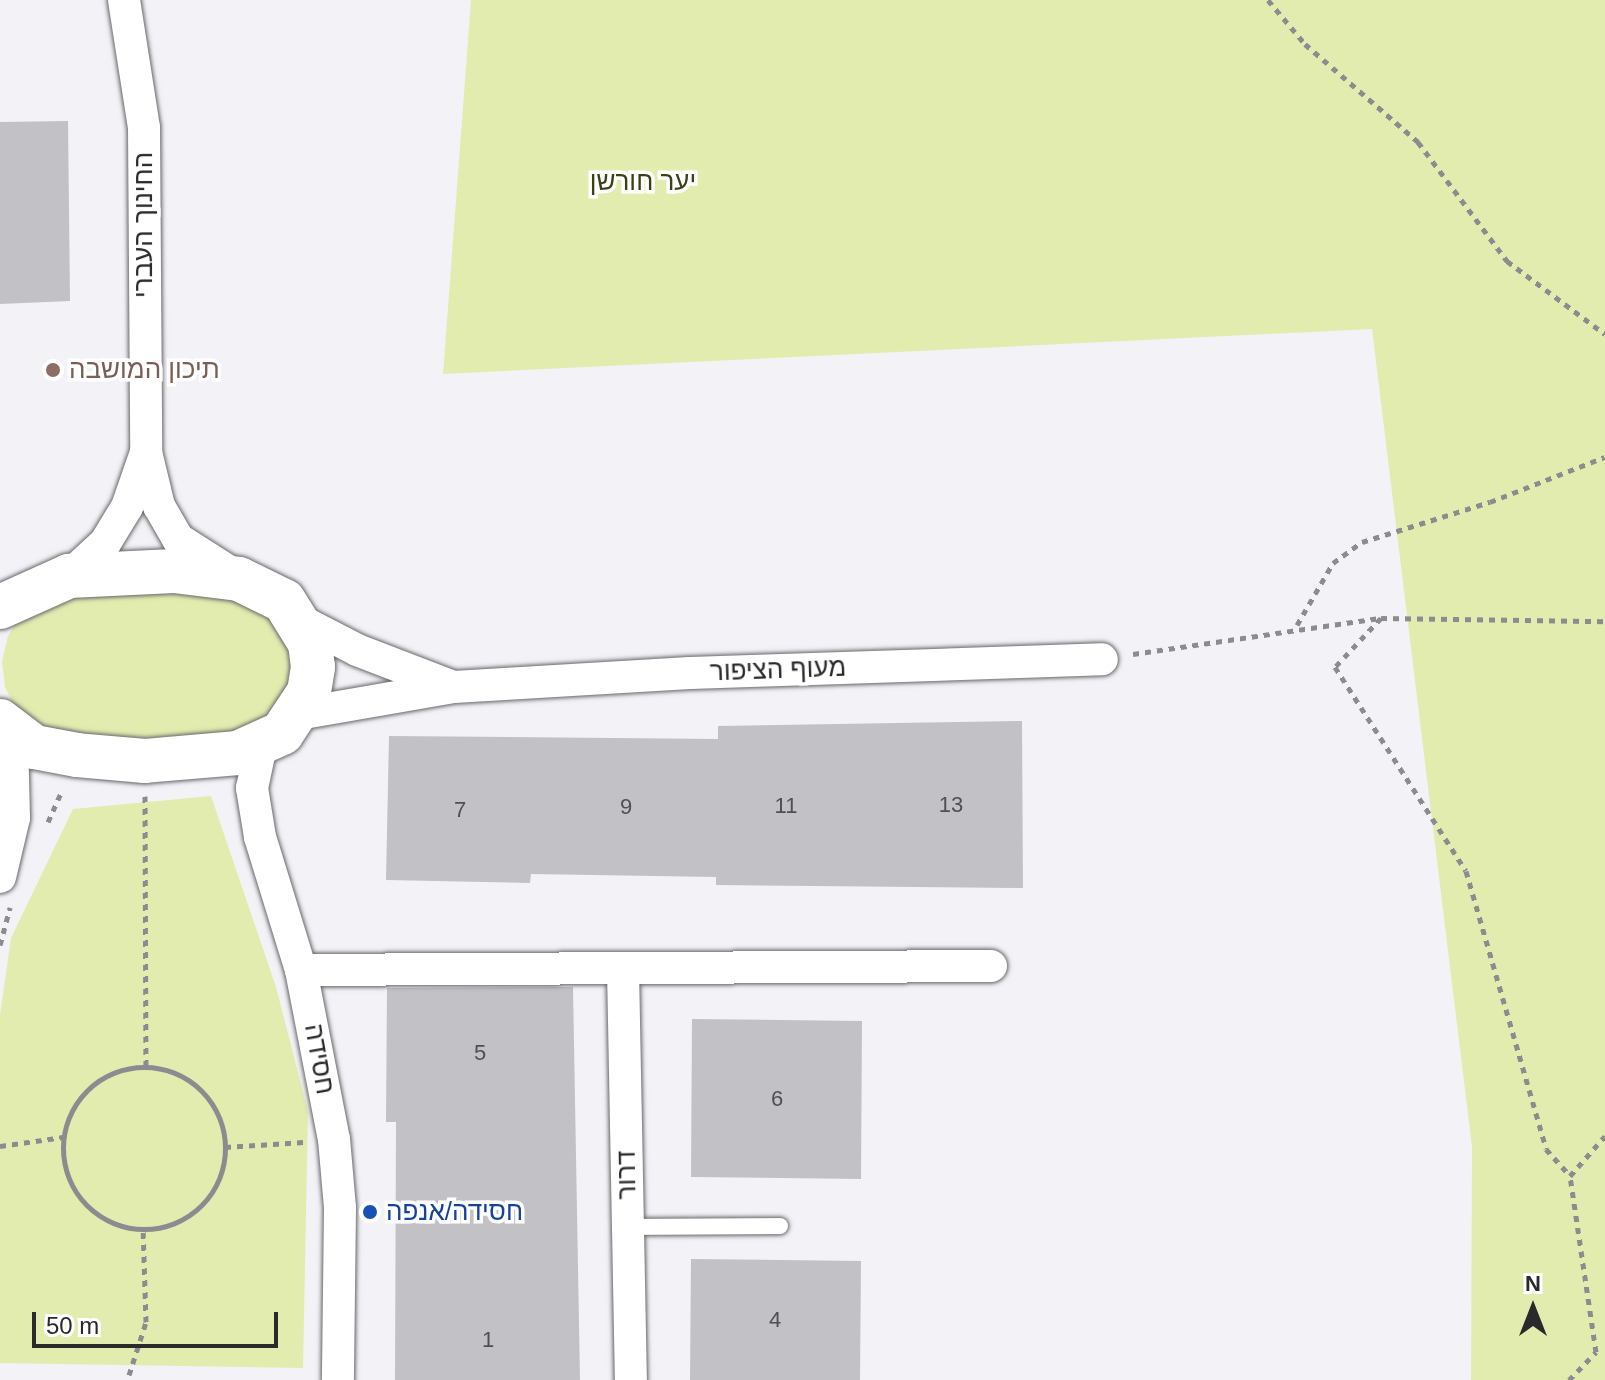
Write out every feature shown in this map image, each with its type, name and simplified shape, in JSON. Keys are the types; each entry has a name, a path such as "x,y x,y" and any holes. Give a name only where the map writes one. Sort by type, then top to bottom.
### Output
{"street":[{"name":"החינוך העברי","path":"124,0 144,128 146,452 159,506 178,539 239,579"},
{"name":"החינוך העברי","path":"69,576 105,543 127,507 146,452"},
{"path":"1,607 69,576 174,571 239,579 263,586 299,620 313,667 298,714 261,746 196,759 145,761 34,747 6,728"},
{"name":"מעוף הציפור","path":"299,620 357,650 454,687"},
{"name":"מעוף הציפור","path":"298,714 454,687 690,673 1102,659"},
{"path":"0,877 14,818 6,728"},
{"name":"חסידה","path":"261,746 252,788 260,837 301,970 334,1139 340,1208 338,1380"},
{"path":"301,970 991,966"},
{"name":"דרור","path":"623,969 631,1380"}],"lane":[{"path":"628,1227 780,1226"}],"path":[{"path":"1268,0 1305,44 1418,142 1507,261 1605,334"},
{"path":"1297,626 1333,563 1362,542 1490,502 1605,457"},
{"path":"1381,618 1335,667 1466,871 1546,1149 1570,1176 1596,1352 1569,1380"},
{"path":"1102,659 1297,626 1381,618 1605,621"},
{"path":"145,761 146,1067"},
{"path":"146,1067 193,1083 221,1123 225,1147 221,1173 191,1214 168,1226 143,1229 115,1224 92,1210 74,1190 64,1164 63,1137 83,1094 123,1070 146,1067"},
{"path":"1570,1176 1605,1136"},
{"path":"0,1146 63,1137"},
{"path":"225,1147 334,1139"},
{"path":"129,1375 146,1322 143,1229"}],"green space":[{"name":"יער חורשן","path":"471,0 1605,0 1605,1380 1471,1380 1472,1147 1372,329 443,374"},
{"path":"172,583 267,609 289,645 292,667 288,688 265,724 226,742 49,736 16,710 5,687 2,661 8,636 22,613 42,597"},
{"path":"211,796 276,987 308,1111 303,1368 0,1363 0,1015 11,938 73,809"}],"building":[{"path":"68,121 70,301 0,304 0,122"},
{"path":"1022,721 1023,888 716,885 716,877 531,874 530,883 386,880 389,736 718,739 718,726"},
{"path":"573,987 580,1380 395,1380 396,1122 386,1122 387,988"},
{"path":"692,1019 862,1021 861,1179 691,1177"},
{"path":"691,1259 861,1261 860,1380 690,1380"}],"place":[{"name":"תיכון המושבה","path":"53,370"},
{"name":"חסידה/אנפה","path":"370,1212"}]}
